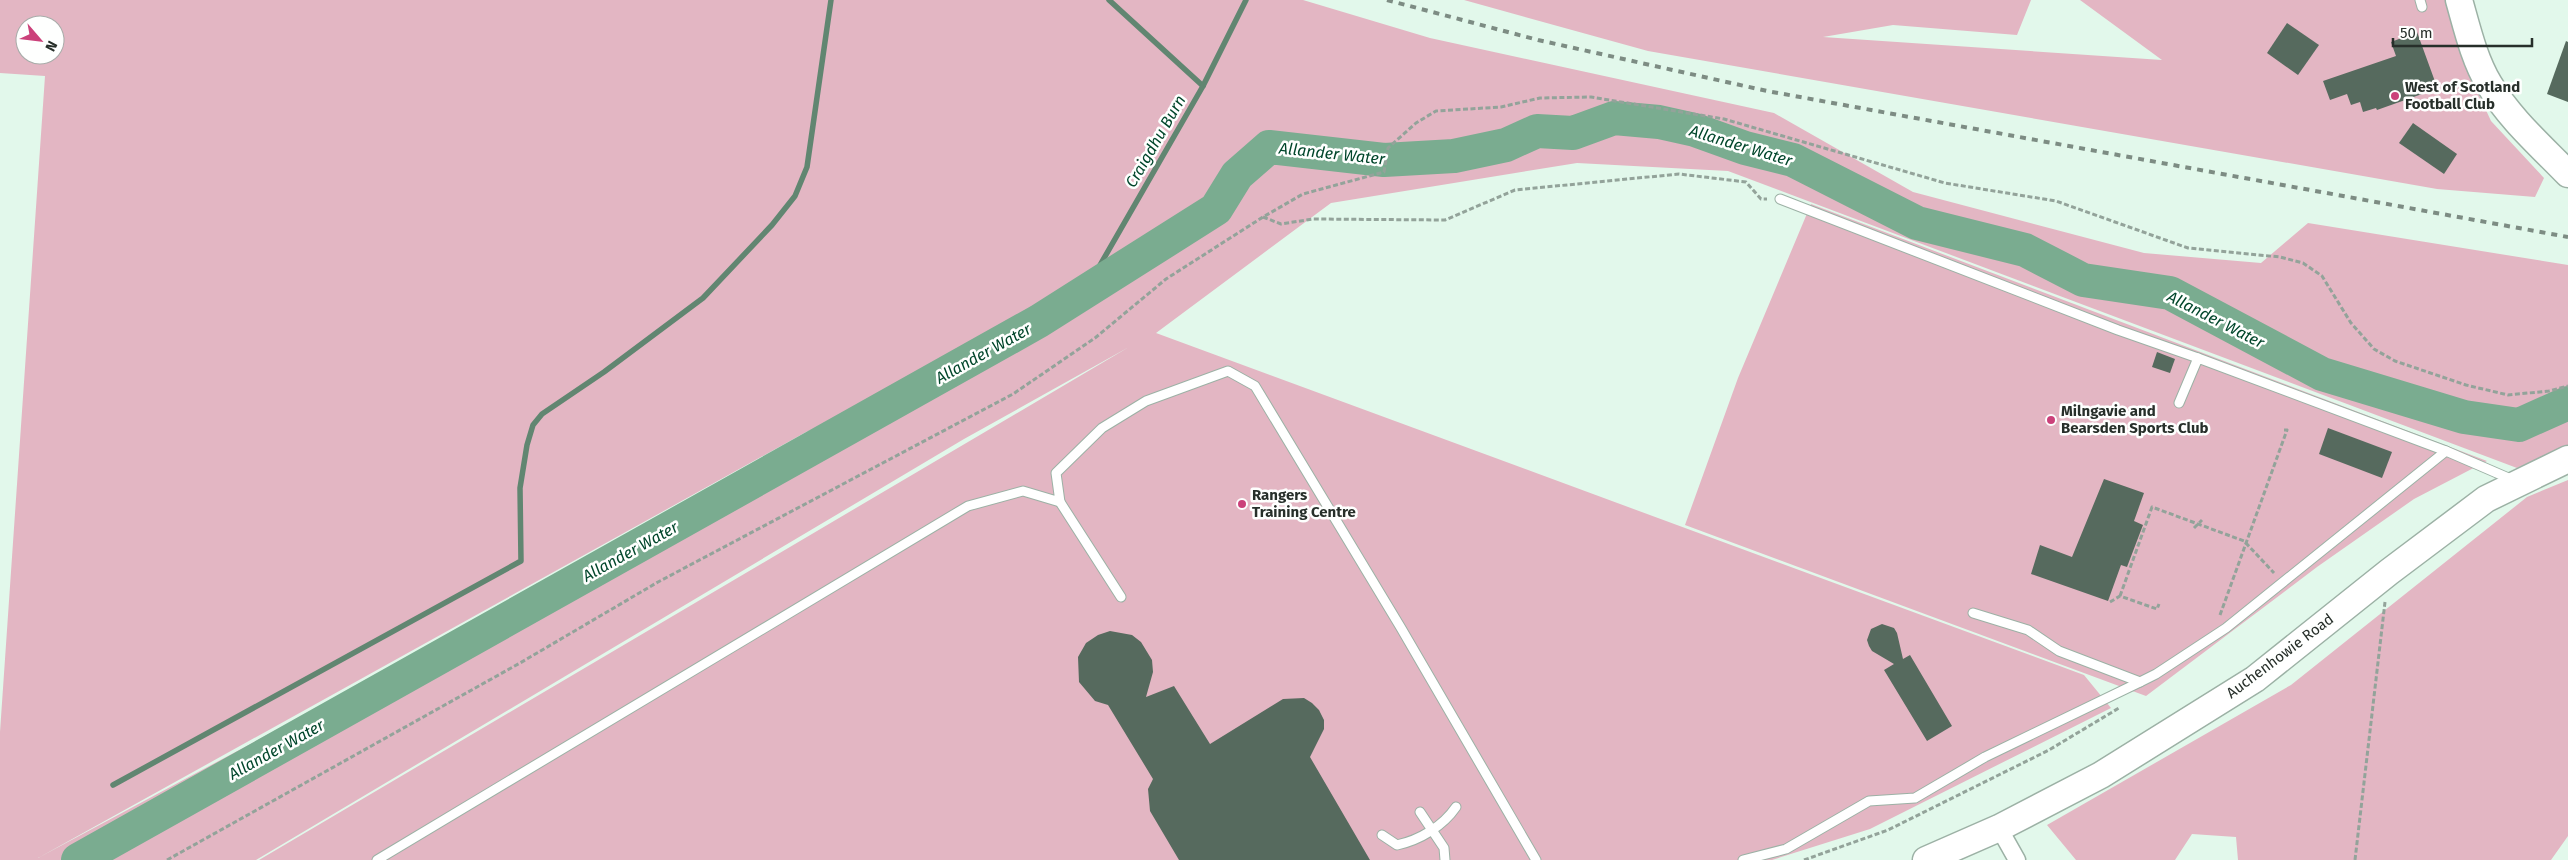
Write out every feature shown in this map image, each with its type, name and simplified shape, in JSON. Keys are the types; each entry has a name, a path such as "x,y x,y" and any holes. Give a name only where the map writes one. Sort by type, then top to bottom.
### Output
{"main road":[{"path":"2459,0 2473,47 2488,84 2506,108 2568,174"},
{"name":"Auchenhowie Road","path":"1926,860 1999,828 2100,775 2255,679 2389,572 2486,499 2568,459"}],"street":[{"path":"1999,828 2018,860"}],"lane":[{"path":"1780,200 2118,330 2446,451 2518,482"},
{"path":"2179,403 2198,358"},
{"path":"1121,597 1060,502 1056,473 1102,428 1146,401 1228,371 1255,386 1402,628 1536,860"},
{"path":"1743,860 1786,849 1869,801 1915,798 1985,757 2156,674 2212,637 2446,451"},
{"path":"377,860 968,506 1023,491 1060,502"},
{"path":"1973,613 2028,630 2059,651 2140,682"},
{"path":"1382,834 1397,845 1410,842 1448,820 1456,807"},
{"path":"1420,812 1444,848 1445,860"}],"path":[{"path":"167,860 520,663 658,582 1013,394 1095,338 1166,279 1263,217 1303,194 1384,172 1388,148 1416,123 1436,111 1501,107 1540,98 1592,97 1724,119 1945,183 2056,201 2188,248 2280,257 2303,263 2322,276 2351,323 2374,349 2395,360 2466,385 2508,394 2549,391 2568,386"},
{"path":"1263,217 1281,224 1313,219 1445,220 1515,190 1679,174 1746,182 1760,199 1780,200"},
{"path":"2212,637 2286,430 2284,430"},
{"path":"2110,602 2120,596 2152,507 2246,542 2282,583"},
{"path":"2194,528 2202,520"},
{"path":"2198,524 2199,530"},
{"path":"2120,596 2157,609 2159,604"},
{"path":"2356,860 2386,599"},
{"path":"1804,860 1888,830 2049,750 2113,714 2120,707"}],"shaded area":[{"path":"0,0 1303,0 1430,38 1774,113 1913,192 2144,253 2261,263 2308,223 2568,265 2568,445 2517,468 1728,171 1577,163 1331,203 1156,333 2084,675 2111,708 1870,829 1772,860 259,860 1129,347 964,439 256,860 0,860 0,732 45,76 0,73","holes":["926,381 38,858 806,432"]},
{"path":"1464,0 2031,0 2017,35 1893,25 1823,37 2162,60 2080,0 2446,0 2468,71 2491,121 2544,178 2535,197 2437,189 1648,51"},
{"name":"Milngavie and Bearsden Sports Club","path":"1811,204 2487,461 2414,499 2317,567 2146,696 1685,525 1738,378"},
{"path":"2568,480 2568,836 2551,860 2238,860 2236,837 2192,834 2175,860 2076,860 2047,825 2291,685 2527,497"}],"building":[{"path":"2287,23 2319,45 2298,75 2267,53"},
{"path":"2417,32 2437,87 2377,110 2376,108 2363,112 2360,102 2351,105 2347,94 2330,100 2323,81 2396,56 2391,42"},
{"path":"2566,41 2568,42 2568,102 2547,94"},
{"path":"2413,123 2457,154 2444,174 2399,143"},
{"path":"2157,352 2175,359 2170,373 2152,367"},
{"path":"2328,428 2392,452 2382,478 2319,454"},
{"path":"2104,479 2144,493 2134,521 2143,525 2127,567 2121,565 2108,601 2031,574 2040,545 2072,557"},
{"path":"1882,624 1894,628 1903,659 1910,655 1952,726 1927,741 1884,670 1894,664 1872,651 1869,646 1867,640 1871,629"},
{"path":"1110,631 1132,635 1141,642 1152,660 1153,672 1146,697 1174,686 1210,744 1283,699 1304,698 1312,703 1319,710 1324,720 1324,729 1310,757 1370,860 1179,860 1150,811 1148,789 1153,779 1108,705 1095,701 1079,682 1078,657 1086,643 1098,635"}],"waterway":[{"path":"113,785 521,561 520,488 527,445 533,425 542,414 604,372 703,298 772,225 795,196 807,167 831,0"},
{"path":"1109,0 1203,86"},
{"name":"Craigdhu Burn","path":"1084,293 1203,86 1246,0"},
{"name":"Allander Water","path":"78,860 1039,321 1216,209 1237,175 1269,147 1384,160 1454,156 1506,145 1537,131 1573,133 1614,118 1659,122 1695,130 1745,148 1793,160 1917,223 2025,250 2083,280 2170,293 2322,374 2464,417 2519,425 2568,403"}],"railway":[{"path":"1387,0 1538,40 1767,91 2568,237"}],"place":[{"name":"West of Scotland Football Club","path":"2395,96"},
{"name":"Milngavie and Bearsden Sports Club","path":"2051,420"},
{"name":"Rangers Training Centre","path":"1242,504"}]}
